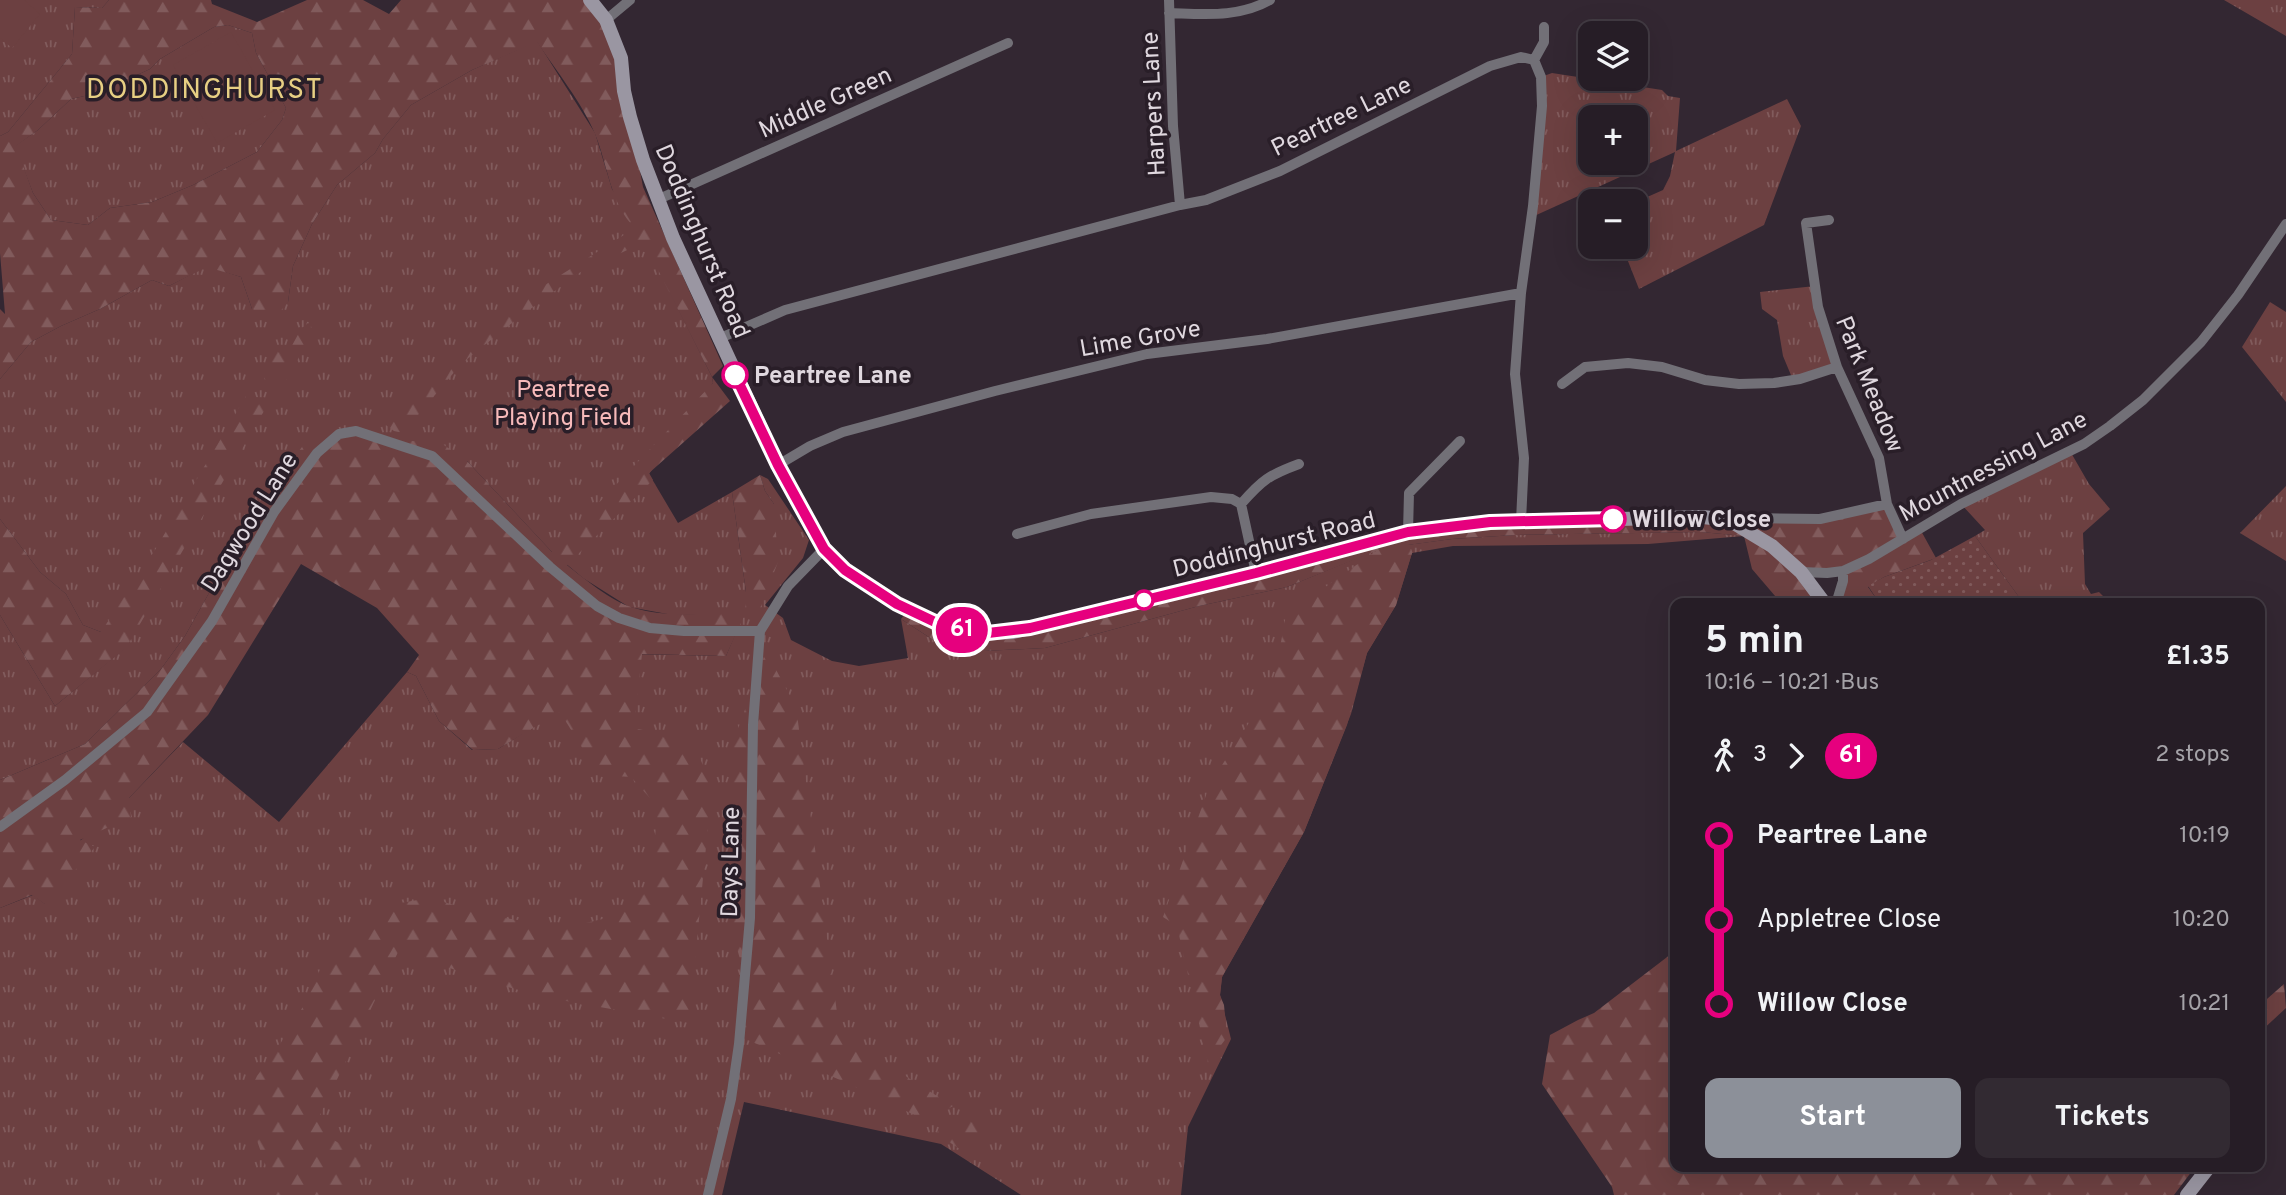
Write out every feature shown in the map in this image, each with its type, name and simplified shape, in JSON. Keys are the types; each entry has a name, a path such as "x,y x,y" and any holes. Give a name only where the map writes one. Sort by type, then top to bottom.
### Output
{"street":[{"name":"Doddinghurst Road","path":"590,0 606,20 621,58 630,117 643,160 678,249 778,465 824,549 845,570 897,604 935,622 988,633 1030,628 1256,573 1408,532 1490,522 1703,517 1739,524 1772,546 1801,572 1820,598"},
{"path":"606,20 630,0"},
{"name":"Harpers Lane","path":"1169,0 1173,126 1180,205"},
{"path":"1169,13 1243,12 1270,0"},
{"path":"1521,521 1524,458 1515,373 1542,106 1541,77 1534,60 1544,42 1544,26"},
{"name":"Middle Green","path":"659,199 1008,43"},
{"name":"Peartree Lane","path":"718,340 785,310 1206,200 1280,171 1490,66 1521,57 1534,60"},
{"name":"Park Meadow","path":"1829,220 1806,223 1818,307 1837,367 1880,458 1886,504 1903,538"},
{"name":"Mountnessing Lane","path":"1801,572 1843,571 1869,559 1961,504 2084,444 2143,400 2201,342 2243,288 2286,224"},
{"name":"Lime Grove","path":"778,465 810,446 843,432 1134,356 1255,340 1521,293"},
{"path":"1562,384 1586,367 1628,363 1662,367 1705,380 1739,384 1801,379 1837,367"},
{"name":"Dagwood Lane","path":"0,827 65,780 147,712 212,621 274,512 317,453 339,434 356,432 432,456 550,567 597,606 619,618 650,628 760,631"},
{"path":"1408,532 1409,493 1460,441"},
{"path":"1241,504 1262,481 1300,464"},
{"path":"1017,534 1091,514 1211,497 1232,499 1241,504 1256,573"},
{"name":"Mountnessing Lane","path":"1739,524 1751,518 1821,519 1886,504"},
{"name":"Days Lane","path":"708,1195 731,1099 751,918 753,725 760,631 788,586 824,549"},
{"path":"1838,598 1843,571"},
{"path":"2187,1195 2205,1172"}],"green space":[{"path":"0,0 109,0 102,8 75,7 72,54 8,132 0,136"},
{"path":"0,0 24,0 40,14 12,48 0,38"},
{"path":"109,0 211,0 212,4 257,22 307,0 363,0 389,14 401,0 590,0 606,20 630,117 643,187 723,366 712,377 644,242 579,273 517,319 461,364 403,433 386,425 458,346 545,285 635,228 620,208 590,123 537,42 472,70 411,105 375,153 337,185 312,224 293,266 288,302 274,319 252,309 241,277 207,267 169,286 152,280 31,342 0,379 0,309 5,314 0,253 0,136 8,132 72,54 75,7 102,8","holes":["228,25 252,33 256,53 286,108 282,120 257,152 193,185 152,202 110,208 88,225 51,220 33,193 16,146 38,130 71,99 98,93 150,69 160,59 214,27"]},
{"path":"2224,0 2286,0 2286,36"},
{"path":"228,25 252,33 256,53 286,108 282,120 257,152 193,185 152,202 110,208 88,225 51,220 33,193 15,146 38,130 71,99 98,93 150,69 160,59 214,27"},
{"path":"231,32 275,110 217,143 173,65"},
{"name":"Peartree Playing Field","path":"537,41 595,133 612,189 645,242 712,377 713,383 649,474 678,523 732,492 746,592 774,504 765,491 760,475 768,479 809,540 803,558 765,605 783,618 791,640 832,661 859,666 908,658 901,619 938,643 964,652 1045,648 1199,606 1287,587 1379,549 1407,545 1515,535 1701,532 1744,536 1648,544 1453,546 1412,553 1396,605 1367,653 1351,714 1304,832 1222,977 1220,995 1231,1039 1188,1127 1181,1195 1021,1195 941,1144 744,1102 722,1195 0,1195 0,908 33,895 45,904 94,847 80,841 129,798 183,742 279,822 407,672 416,676 439,721 472,750 498,749 630,654 726,656 744,614 673,615 629,607 583,578 552,552 467,461 233,550 185,636 161,669 85,744 0,780 0,615 55,706 125,648 101,632 83,625 66,594 40,572 0,519 0,379 31,342 152,280 169,286 207,266 241,277 252,309 288,302 293,266 312,224 337,185 375,153 411,105 472,70"},
{"path":"1552,73 1578,77 1578,91 1648,91 1648,88 1662,90 1668,96 1680,98 1676,151 1787,99 1801,126 1764,225 1639,289 1627,259 1648,259 1648,197 1663,190 1670,176 1675,152 1648,164 1648,105 1578,105 1578,175 1624,175 1594,189 1578,189 1578,196 1532,217 1541,77"},
{"path":"1815,286 1837,367 1793,380 1783,356 1777,320 1762,309 1760,292"},
{"path":"2270,302 2286,312 2286,402 2242,347"},
{"path":"308,323 314,330 282,388 264,379 275,351 289,351 301,329"},
{"path":"712,377 730,401 649,473 653,480 567,565 607,595 645,611 673,614 745,614 726,656 642,654 634,728 692,741 712,785 689,1023 544,997 475,978 400,948 319,1117 324,1135 341,1144 367,1150 361,1166 345,1185 348,1195 276,1195 245,1101 257,1076 304,1005 323,963 366,922 395,904 429,898 497,917 569,927 615,916 650,887 658,807 631,777 599,775 560,712 498,749 473,750 439,721 416,676 407,672 419,655 377,608 301,564 208,715 129,798 131,817 80,840 95,847 46,905 32,895 0,908 0,780 85,744 161,669 185,636 263,496 306,442 354,437 441,443 467,461 552,552 713,383"},
{"path":"246,396 271,399 126,648 55,706 0,615 0,519 40,572 66,594 83,625 101,632 155,550"},
{"path":"2070,451 2089,484 2110,509 2083,533 2085,584 2091,594 2099,592 2105,598 2020,598 1975,536 1985,530 1961,504"},
{"path":"760,475 765,491 774,504 778,562 759,611 745,614 746,592 732,492"},
{"path":"2286,486 2286,561 2240,533"},
{"path":"1887,504 1903,538 1920,529 1936,558 1884,577 1868,587 1876,598 1837,598 1843,572 1801,572 1820,598 1777,598 1752,569 1744,536 1701,532 1515,535 1408,545 1412,553 1396,605 1367,653 1347,725 1304,832 1222,977 1220,995 1224,1005 1227,1037 1208,1063 1177,926 1163,917 1210,784 1273,685 1286,615 1376,551 1287,587 1199,606 1045,648 964,652 938,643 901,619 909,609 988,633 1408,532 1490,522 1820,519"},
{"path":"1975,536 2020,598 1876,598 1868,586 1884,577 1931,560"},
{"path":"766,651 796,707 840,1035 953,1106 927,1121 743,1038 748,987 730,924 733,743"},
{"path":"1670,955 1670,1172 2191,1172 2174,1195 1614,1195 1612,1187 1542,1084 1550,1035 1594,1013"},
{"path":"2284,984 2286,1008 2265,1027 2265,1001"},
{"path":"978,1116 991,1130 975,1148 958,1148 936,1133 964,1117"}],"bus line":[{"name":"61","path":"735,375 778,465 824,549 845,570 897,604 935,622 964,630 1013,632 1256,573 1408,532 1490,522 1613,519"}],"place":[{"name":"Peartree Lane","path":"735,375"},
{"name":"Willow Close","path":"1613,519"}],"district":[{"name":"DODDINGHURST","path":"205,88"}]}
